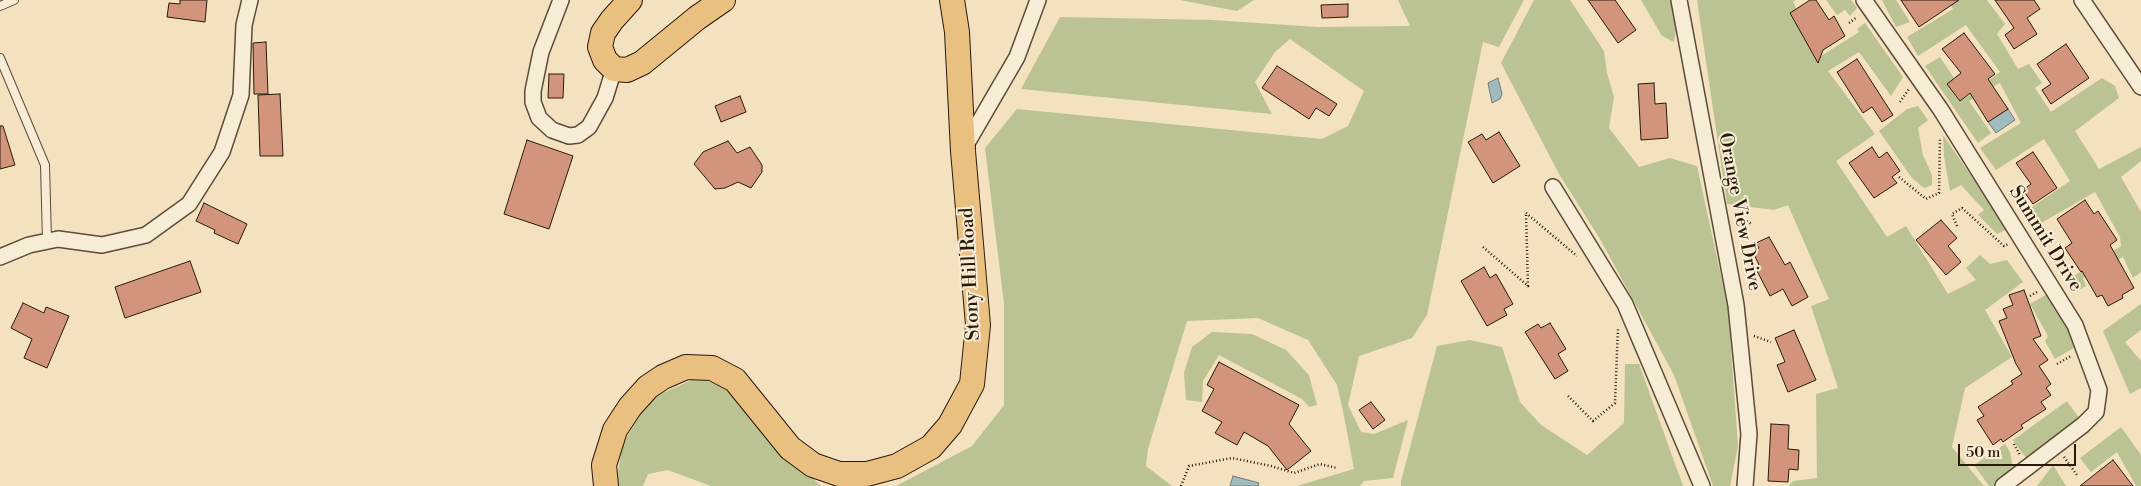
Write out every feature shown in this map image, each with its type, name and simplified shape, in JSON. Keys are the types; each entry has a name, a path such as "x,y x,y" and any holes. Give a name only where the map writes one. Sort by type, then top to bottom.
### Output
{"main road":[{"path":"630,0 603,33 600,47 605,60 614,69 627,70 642,63 697,18 723,0"},
{"name":"Stony Hill Road","path":"606,486 604,464 615,430 630,407 648,388 663,376 686,367 712,368 735,380 790,448 813,465 839,474 867,474 898,466 931,447 950,424 972,384 978,325 963,151 957,32 952,0"}],"street":[{"path":"0,257 29,244 47,241 58,240 102,245 146,235 188,204 222,152 242,95 244,25 250,0"},
{"path":"561,0 542,52 532,91 533,102 539,118 552,130 569,136 578,135 588,127 605,98 614,69"},
{"path":"963,151 1017,57 1038,0"},
{"name":"Orange View Drive","path":"1679,0 1736,305 1749,434 1745,486"},
{"name":"Summit Drive","path":"1864,0 1941,110 2075,325 2099,390 2096,412 2083,425 2002,486"},
{"path":"2082,0 2141,87"},
{"path":"1553,187 1629,314 1702,486"}],"lane":[{"path":"0,6 14,0"},
{"path":"0,58 45,165 47,241"}],"path":[{"path":"1899,176 1926,199 1938,193 1941,110"},
{"path":"1957,226 1952,214 1962,208 2004,246 2021,238"},
{"path":"1484,247 1528,286 1526,214 1578,257"},
{"path":"1568,396 1593,421 1615,403 1620,297"},
{"path":"2056,446 2077,475"},
{"path":"1181,486 1189,466 1232,458 1294,473 1320,464 1337,468"}],"green space":[{"path":"1180,0 1254,0 1237,11"},
{"path":"1398,0 1524,0 1499,47 1483,42 1427,315 1412,338 1359,356 1348,405 1361,432 1374,434 1408,420 1393,478 1364,481 1360,486 1297,486 1354,469 1337,385 1308,340 1258,318 1187,321 1148,449 1146,466 1172,486 896,486 972,446 1004,405 1004,304 985,148 1017,109 1322,139 1348,126 1364,91 1290,39 1275,52 1255,82 1272,114 1021,89 1060,17 1212,20 1318,27 1410,26"},
{"path":"1534,0 1570,0 1604,51 1607,73 1614,97 1609,128 1639,167 1670,158 1697,166 1728,308 1738,446 1730,486 1713,486 1674,375 1600,239 1559,174 1501,63"},
{"path":"1641,0 1672,0 1677,26 1674,42 1662,36"},
{"path":"1697,0 1796,0 1793,2 1821,56 1859,32 1857,29 1865,23 1903,77 1891,96 1859,52 1828,71 1875,134 1836,161 1887,237 1906,226 1948,294 1976,280 1966,268 1980,255 1990,264 2007,260 2023,282 1985,310 2012,357 1965,388 1952,447 1984,486 1789,486 1793,481 1817,478 1816,394 1838,388 1811,306 1829,299 1788,205 1774,210 1727,204"},
{"path":"1826,0 1851,0 1857,8 1850,16 1845,10 1837,15"},
{"path":"1882,0 1896,0 1910,22 1896,27"},
{"path":"1948,0 1987,0 2005,24 1997,34 2018,69 2029,64 2042,83 2035,88 2051,112 2102,78 2115,86 2119,98 2075,131 2099,169 2141,147 2141,161 2121,177 2141,212 2141,272 2133,278 2123,257 2083,278 2086,286 2075,292 2069,279 2121,246 2120,237 2095,192 2036,226 2026,211 2070,181 2044,139 1996,170 1980,148 2021,123 2000,83 1969,101 1991,133 1978,143 1925,66 1940,57 1954,78 1947,84 1960,101 2000,72 1966,25 1918,56 1907,37 1953,9"},
{"path":"1918,106 1928,120 1918,128 1923,155 1932,175 1932,185 1924,188 1912,178 1879,131 1907,109"},
{"path":"1943,135 2008,229 1997,234 1978,215 1984,210 1961,185 1950,191 1944,156"},
{"path":"2049,293 2079,345 2055,359 2045,341 2048,336 2030,304"},
{"path":"2141,304 2141,330 2125,342 2141,361 2141,388 2130,394 2103,331"},
{"path":"1212,332 1252,334 1286,350 1309,375 1317,405 1309,407 1302,399 1219,355 1203,381 1202,402 1186,400 1184,373 1192,347"},
{"path":"1470,340 1502,347 1520,402 1541,425 1587,455 1624,423 1625,364 1639,364 1683,486 1401,486 1437,346"},
{"path":"698,377 729,390 765,434 821,486 711,486 668,470 648,474 643,486 616,486 622,446 648,400"},
{"path":"2067,401 2082,422 2028,461 2013,440"},
{"path":"2121,427 2141,455 2141,486 2136,486 2117,452 2091,472 2080,458"},
{"path":"2005,444 2010,452 2013,468 1993,486 1989,486 1974,465"},
{"path":"2053,465 2066,486 2037,486"}],"water":[{"path":"1498,78 1502,94 1500,99 1492,103 1488,83"},
{"path":"2008,109 2015,120 1996,133 1988,122"},
{"path":"1233,476 1259,483 1258,486 1230,486"}],"building":[{"path":"180,0 207,0 205,22 167,17 169,3 180,4"},
{"path":"1588,0 1615,0 1636,30 1618,43"},
{"path":"1810,0 1816,0 1829,20 1834,16 1845,36 1823,50 1818,63 1790,13"},
{"path":"1901,0 1959,0 1919,27"},
{"path":"1995,0 2034,0 2040,9 2027,18 2037,34 2014,49 2005,35 2014,28"},
{"path":"1348,4 1348,17 1322,18 1321,5"},
{"path":"1964,33 1995,74 1988,79 2008,109 1988,122 1970,93 1960,101 1947,84 1961,73 1942,49"},
{"path":"266,42 268,94 254,94 253,43"},
{"path":"2066,44 2089,78 2051,104 2042,90 2051,84 2037,64"},
{"path":"1857,59 1893,115 1882,122 1872,107 1863,113 1837,72"},
{"path":"1277,66 1337,104 1329,116 1316,108 1309,119 1262,88"},
{"path":"549,74 564,74 563,98 548,98"},
{"path":"1654,83 1655,104 1666,103 1668,138 1641,140 1638,84"},
{"path":"280,94 283,156 260,156 258,95"},
{"path":"740,96 746,112 721,122 715,106"},
{"path":"0,126 3,126 15,165 0,169"},
{"path":"1499,132 1520,166 1493,183 1468,142 1482,134 1486,140"},
{"path":"527,140 573,156 549,229 504,214"},
{"path":"728,141 737,153 750,147 762,165 762,172 751,188 738,182 725,188 715,189 694,164 703,152"},
{"path":"1872,147 1879,158 1887,152 1900,171 1892,177 1897,183 1874,198 1849,163"},
{"path":"2033,152 2057,188 2033,204 2023,190 2031,184 2016,163"},
{"path":"2085,200 2094,214 2098,211 2117,240 2110,245 2134,288 2122,295 2123,298 2108,306 2102,295 2097,297 2082,271 2065,248 2072,243 2057,219"},
{"path":"204,203 247,224 238,244 214,233 215,230 196,221"},
{"path":"1941,220 1957,238 1948,246 1961,262 1946,275 1916,240"},
{"path":"1769,237 1785,265 1790,262 1808,297 1792,306 1783,289 1770,296 1755,267 1759,265 1753,252 1759,248 1756,243"},
{"path":"190,261 201,292 125,318 115,287"},
{"path":"1484,267 1490,278 1496,274 1513,304 1504,309 1507,315 1487,326 1461,281"},
{"path":"2024,290 2041,336 2033,339 2048,360 2039,366 2051,384 2046,388 2051,395 2041,402 2046,409 2021,425 2023,428 2003,442 2001,439 1993,445 1977,420 1984,416 1978,407 2013,384 2011,381 2022,374 2016,364 1999,321 2007,318 2003,309 2013,305 2009,295"},
{"path":"23,303 44,313 46,307 69,316 47,368 24,358 32,339 11,328"},
{"path":"1550,323 1566,349 1558,354 1568,371 1555,379 1525,332 1538,324 1541,328"},
{"path":"1794,330 1816,380 1788,392 1777,365 1785,362 1775,338"},
{"path":"1219,362 1299,405 1289,424 1311,451 1287,470 1268,446 1244,432 1237,445 1215,433 1222,422 1202,411 1214,389 1207,385"},
{"path":"1371,402 1385,420 1373,429 1359,410"},
{"path":"1771,424 1789,425 1788,449 1799,450 1798,470 1789,469 1788,482 1768,481"},
{"path":"2113,460 2133,486 2080,486"}]}
